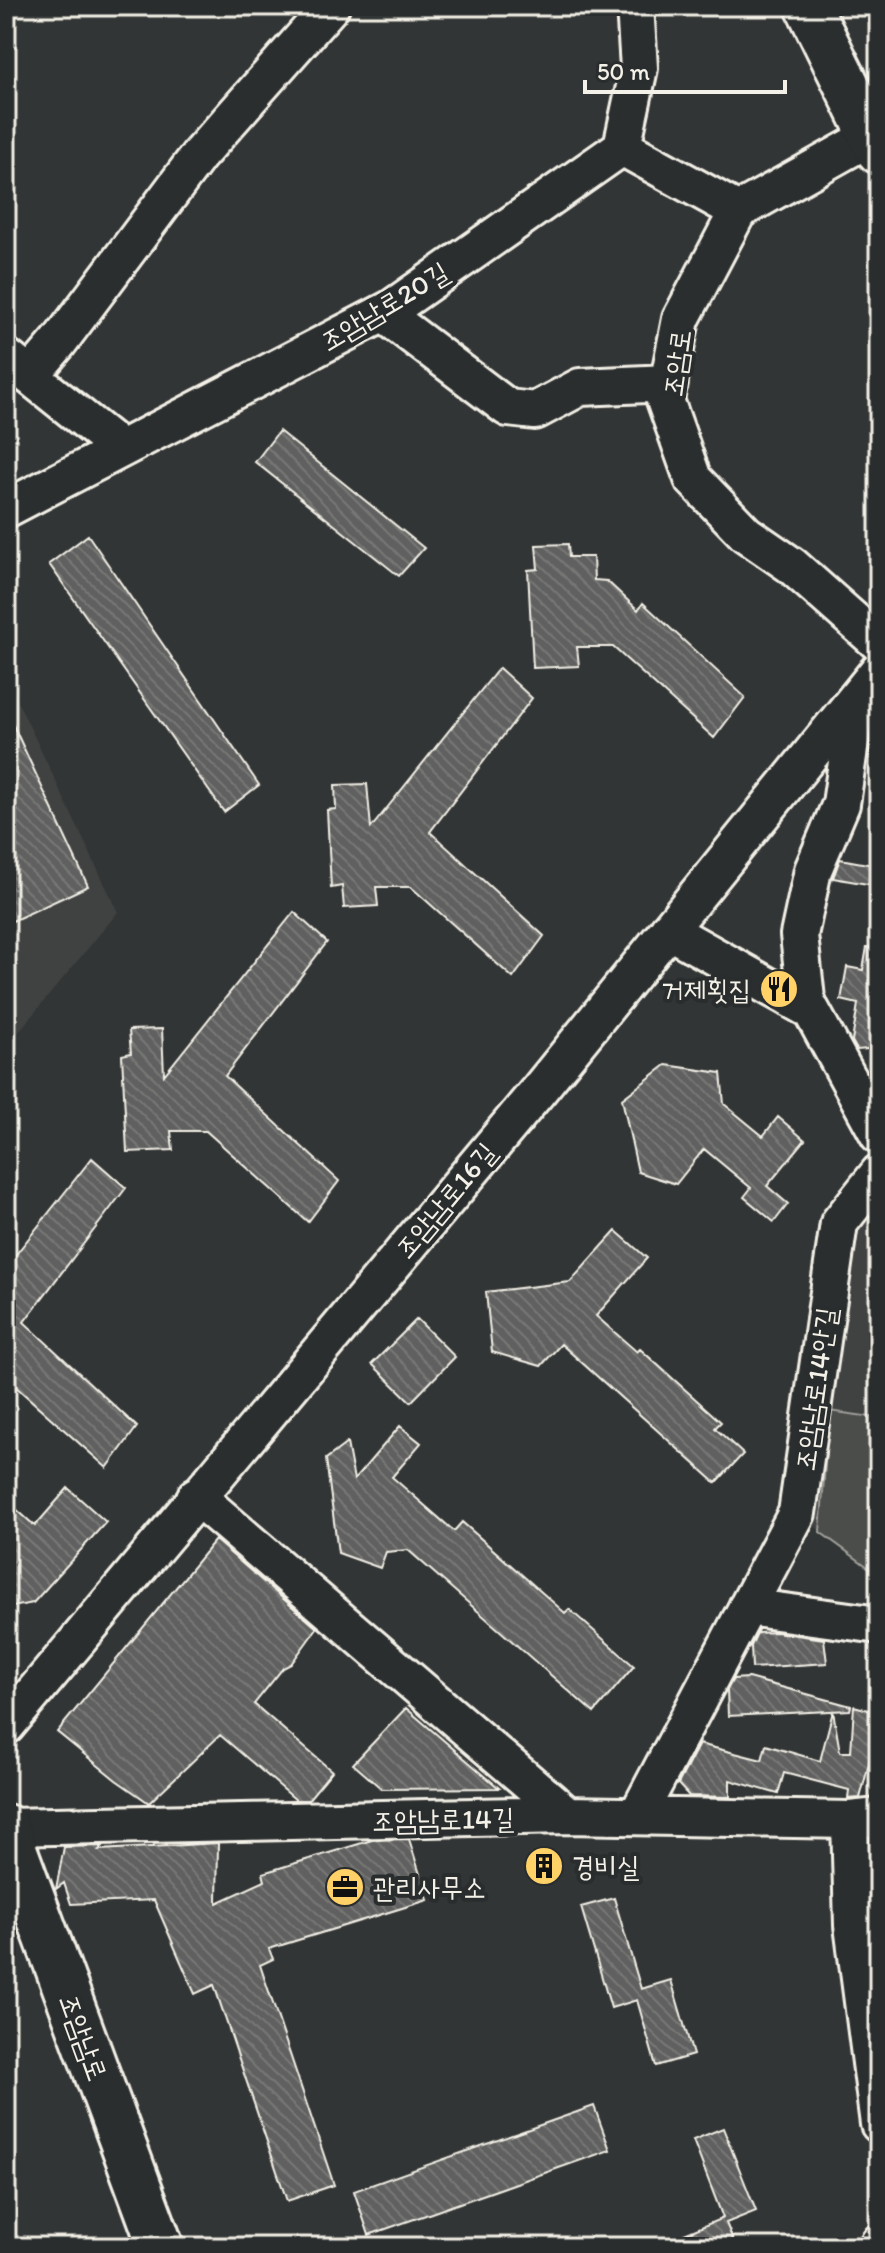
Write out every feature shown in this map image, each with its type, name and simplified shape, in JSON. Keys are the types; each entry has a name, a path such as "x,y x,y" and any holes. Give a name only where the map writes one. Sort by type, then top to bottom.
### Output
{"main road":[{"path":"808,6 877,137"},
{"name":"조암남로","path":"6,1827 161,2247"}],"street":[{"path":"121,449 18,366 59,342 199,155 331,6"},
{"path":"635,6 639,68 622,147 738,211 877,137"},
{"name":"조암남로20길","path":"6,509 383,313 622,147"},
{"name":"조암로","path":"738,211 681,319 665,400 693,479 746,534 791,565 879,643"},
{"path":"383,313 508,408 535,411 580,387 669,383"},
{"name":"조암남로16길","path":"6,1726 538,1091 879,670"},
{"path":"807,1008 799,935 813,870 841,804 856,698"},
{"path":"668,930 811,1010 879,1135"},
{"name":"조암남로14안길","path":"637,1816 797,1513 839,1223 879,1173"},
{"path":"196,1496 567,1815"},
{"path":"747,1607 879,1625"},
{"name":"조암남로14길","path":"6,1827 567,1815 864,1818"},
{"path":"864,1818 853,1925 879,2124"}],"shaded area":[{"path":"6,677 118,912 6,1047"},
{"path":"879,1173 879,1575 797,1513 839,1223"},
{"path":"829,1411 879,1418 879,1575 820,1532"}],"building":[{"path":"279,431 424,548 399,576 255,462"},
{"path":"88,535 259,785 224,812 49,564"},
{"path":"568,544 569,557 593,557 594,580 607,581 638,610 643,603 745,697 714,738 613,647 577,647 579,666 533,668 528,570 538,569 536,545"},
{"path":"499,668 532,698 430,832 544,936 513,978 411,887 376,887 378,906 344,908 342,886 331,888 327,810 336,809 335,785 367,784 371,828"},
{"path":"6,710 88,886 6,924"},
{"path":"840,859 879,866 879,886 833,878"},
{"path":"294,912 327,942 225,1076 339,1181 308,1222 206,1131 171,1131 173,1150 127,1152 122,1055 131,1053 129,1030 162,1029 164,1075"},
{"path":"867,947 879,948 879,1048 857,1050 852,1041 858,1004 841,1000 847,967 863,970"},
{"path":"666,1065 721,1073 724,1104 763,1136 778,1117 805,1140 767,1186 788,1204 774,1222 744,1197 751,1188 704,1149 676,1184 638,1172 622,1099"},
{"path":"92,1158 126,1188 24,1322 137,1427 107,1468 6,1378 6,1267"},
{"path":"616,1231 647,1258 596,1316 637,1352 640,1349 721,1422 715,1428 743,1454 716,1483 561,1344 541,1366 492,1352 486,1292 570,1282"},
{"path":"417,1319 455,1357 411,1402 372,1364"},
{"path":"400,1426 421,1443 392,1477 454,1531 462,1522 565,1613 569,1609 634,1666 594,1713 408,1550 386,1552 380,1568 338,1553 326,1459 347,1443 354,1480"},
{"path":"68,1488 106,1522 33,1603 6,1608 6,1500 35,1526"},
{"path":"215,1540 317,1628 291,1664 283,1668 254,1704 332,1771 308,1800 296,1800 220,1735 149,1803 57,1732"},
{"path":"776,1632 824,1639 827,1663 752,1668 751,1646 757,1633"},
{"path":"748,1678 851,1706 850,1710 728,1716 727,1690 733,1679"},
{"path":"854,1706 879,1713 879,1726 860,1798 848,1799 849,1790 784,1773 778,1794 730,1780 730,1797 689,1796 678,1784 699,1744 762,1760 766,1745 820,1761 833,1711 840,1752 851,1752"},
{"path":"406,1708 499,1788 382,1789 353,1764"},
{"path":"409,1839 428,1900 269,1949 273,1959 260,1965 334,2185 287,2201 214,1985 195,1994 154,1900 71,1904 64,1883 56,1889 64,1847 103,1846 99,1850 218,1843 217,1903 265,1881 263,1873 372,1840"},
{"path":"614,1898 641,1989 671,1980 693,2055 656,2066 637,2000 611,2008 581,1907"},
{"path":"594,2106 610,2150 369,2235 354,2191"},
{"path":"723,2128 756,2211 726,2223 736,2247 653,2247 723,2218 693,2140"}],"place":[{"name":"거제횟집","path":"779,989"},
{"name":"경비실","path":"544,1866"},
{"name":"관리사무소","path":"345,1887"}]}
